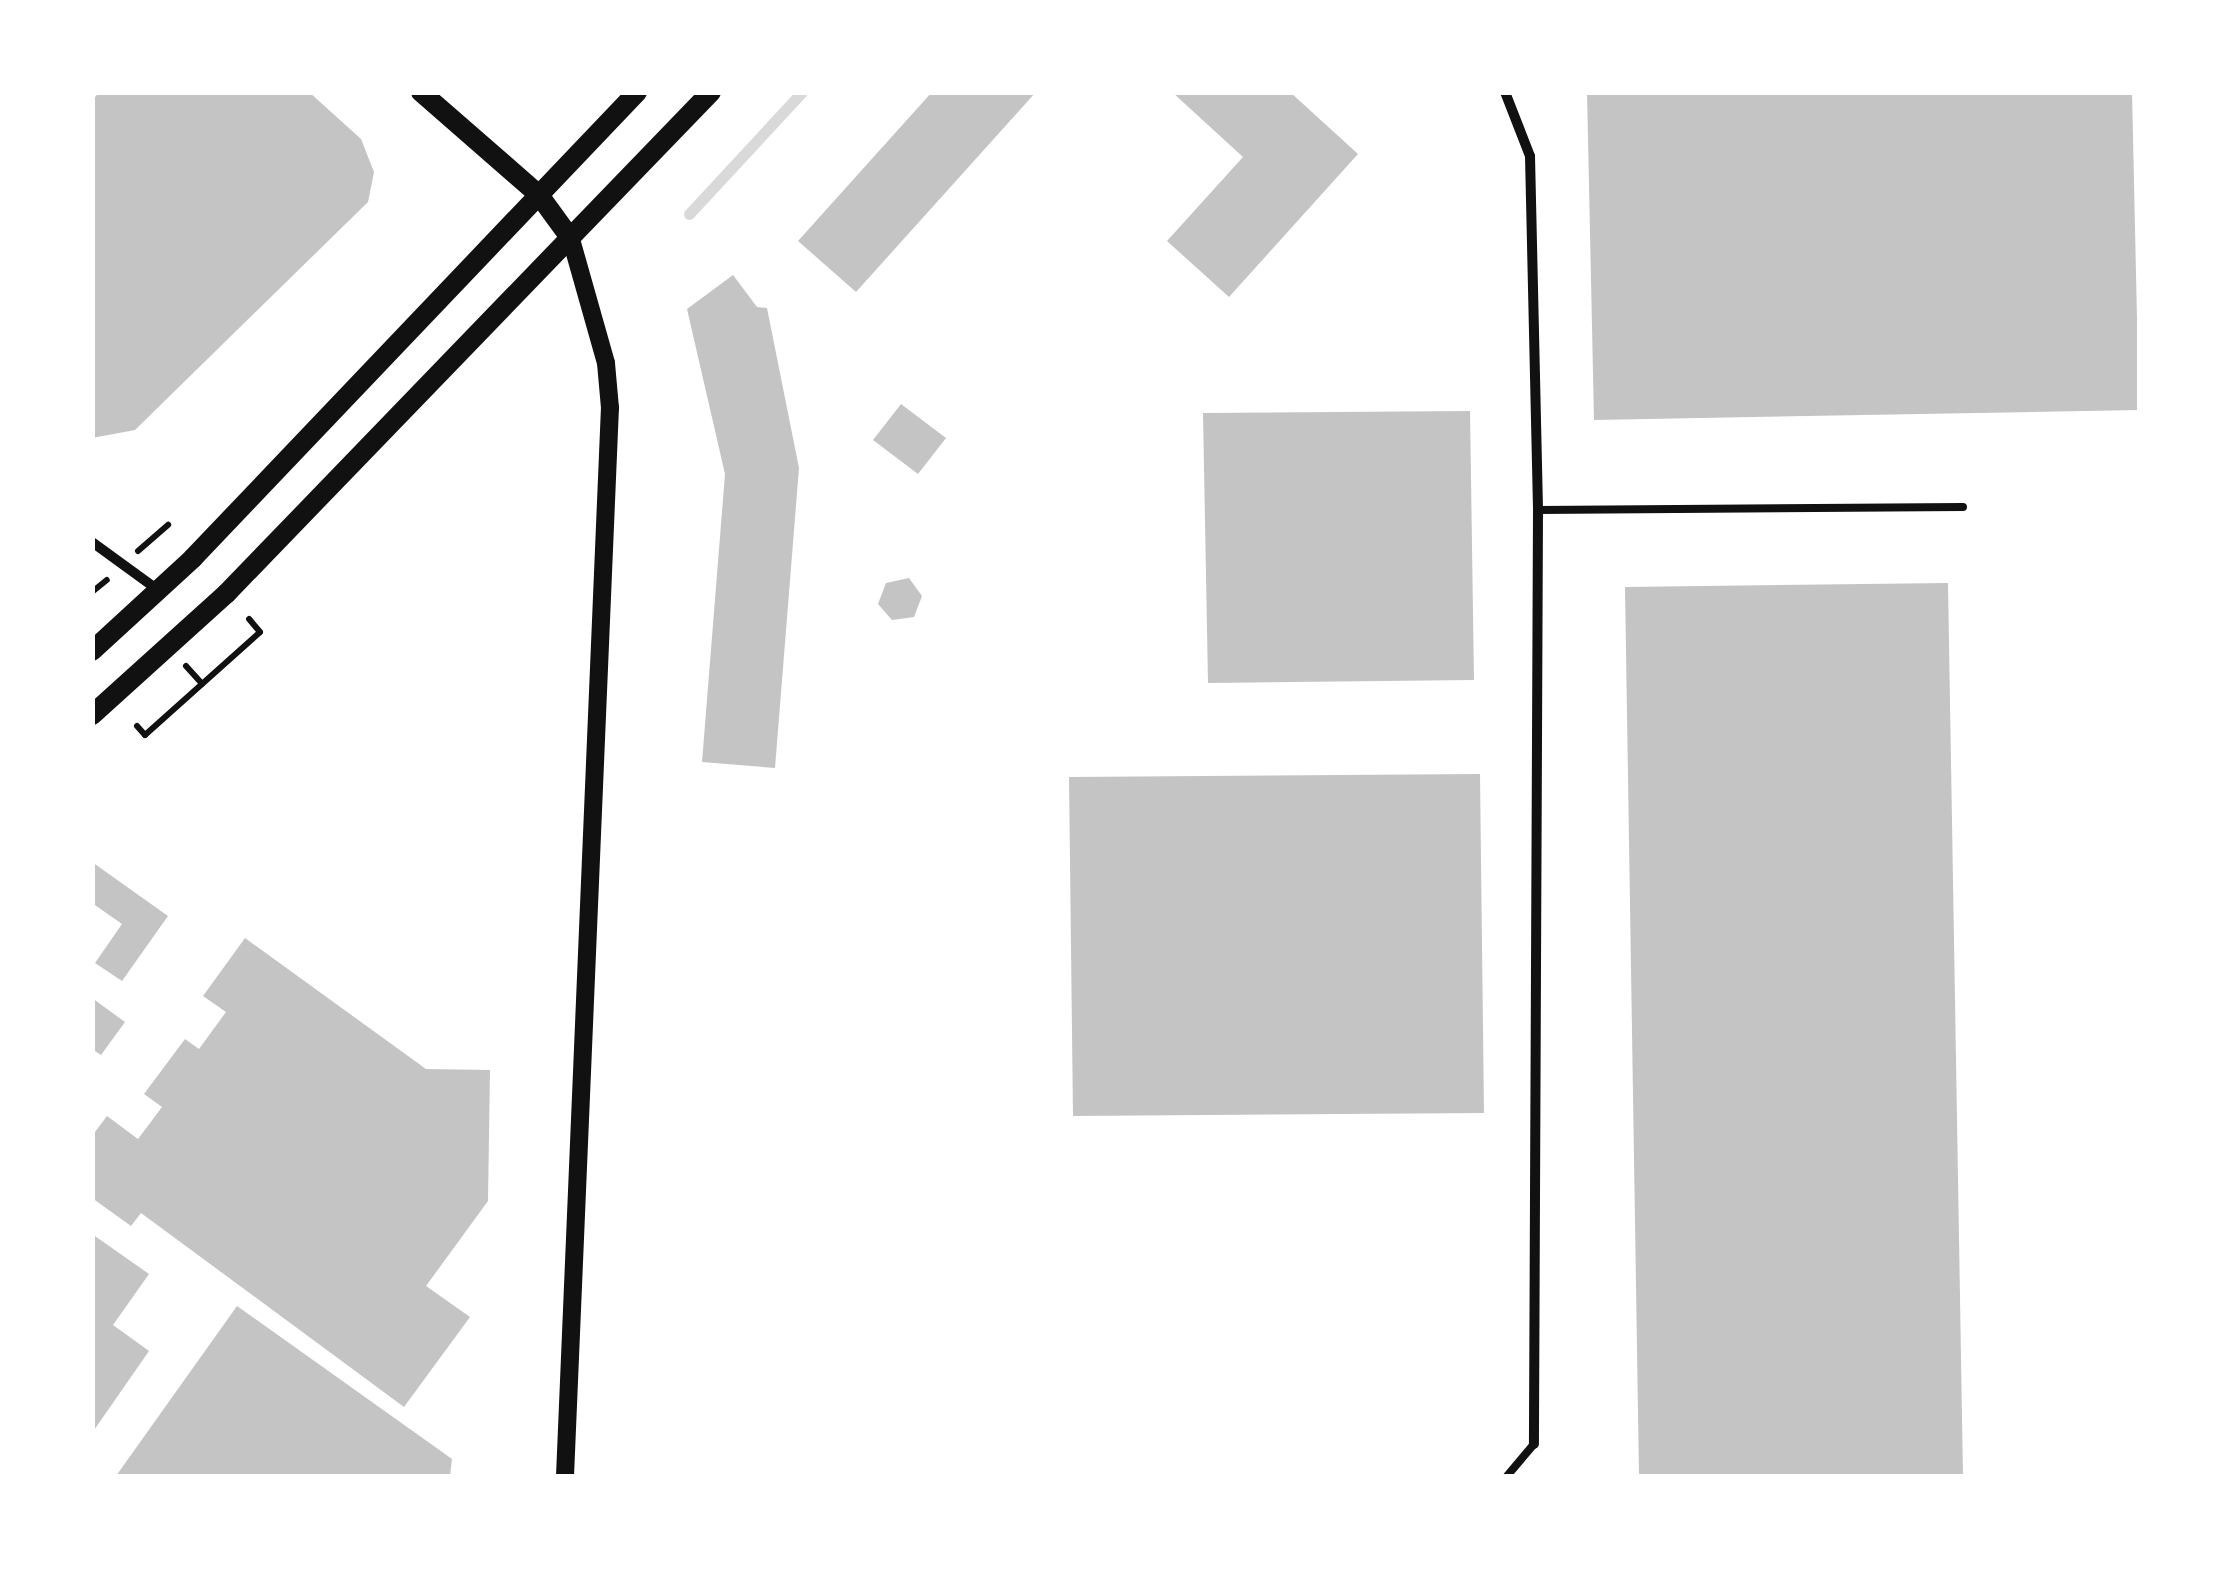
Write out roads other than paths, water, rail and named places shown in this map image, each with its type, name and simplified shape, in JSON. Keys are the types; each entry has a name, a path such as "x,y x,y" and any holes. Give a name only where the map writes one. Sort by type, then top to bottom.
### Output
{"main road":[{"path":"422,92 539,195 571,239"},
{"path":"92,651 158,590 638,92"},
{"path":"92,716 226,594 711,92"}],"street":[{"path":"1505,92 1530,156 1538,510 1534,1444"},
{"path":"565,1476 610,408 606,363 571,239"},
{"path":"92,542 158,590"}],"lane":[{"path":"1538,510 1963,506"},
{"path":"1507,1476 1534,1444"}],"waterway":[{"path":"689,214 802,92"}]}
